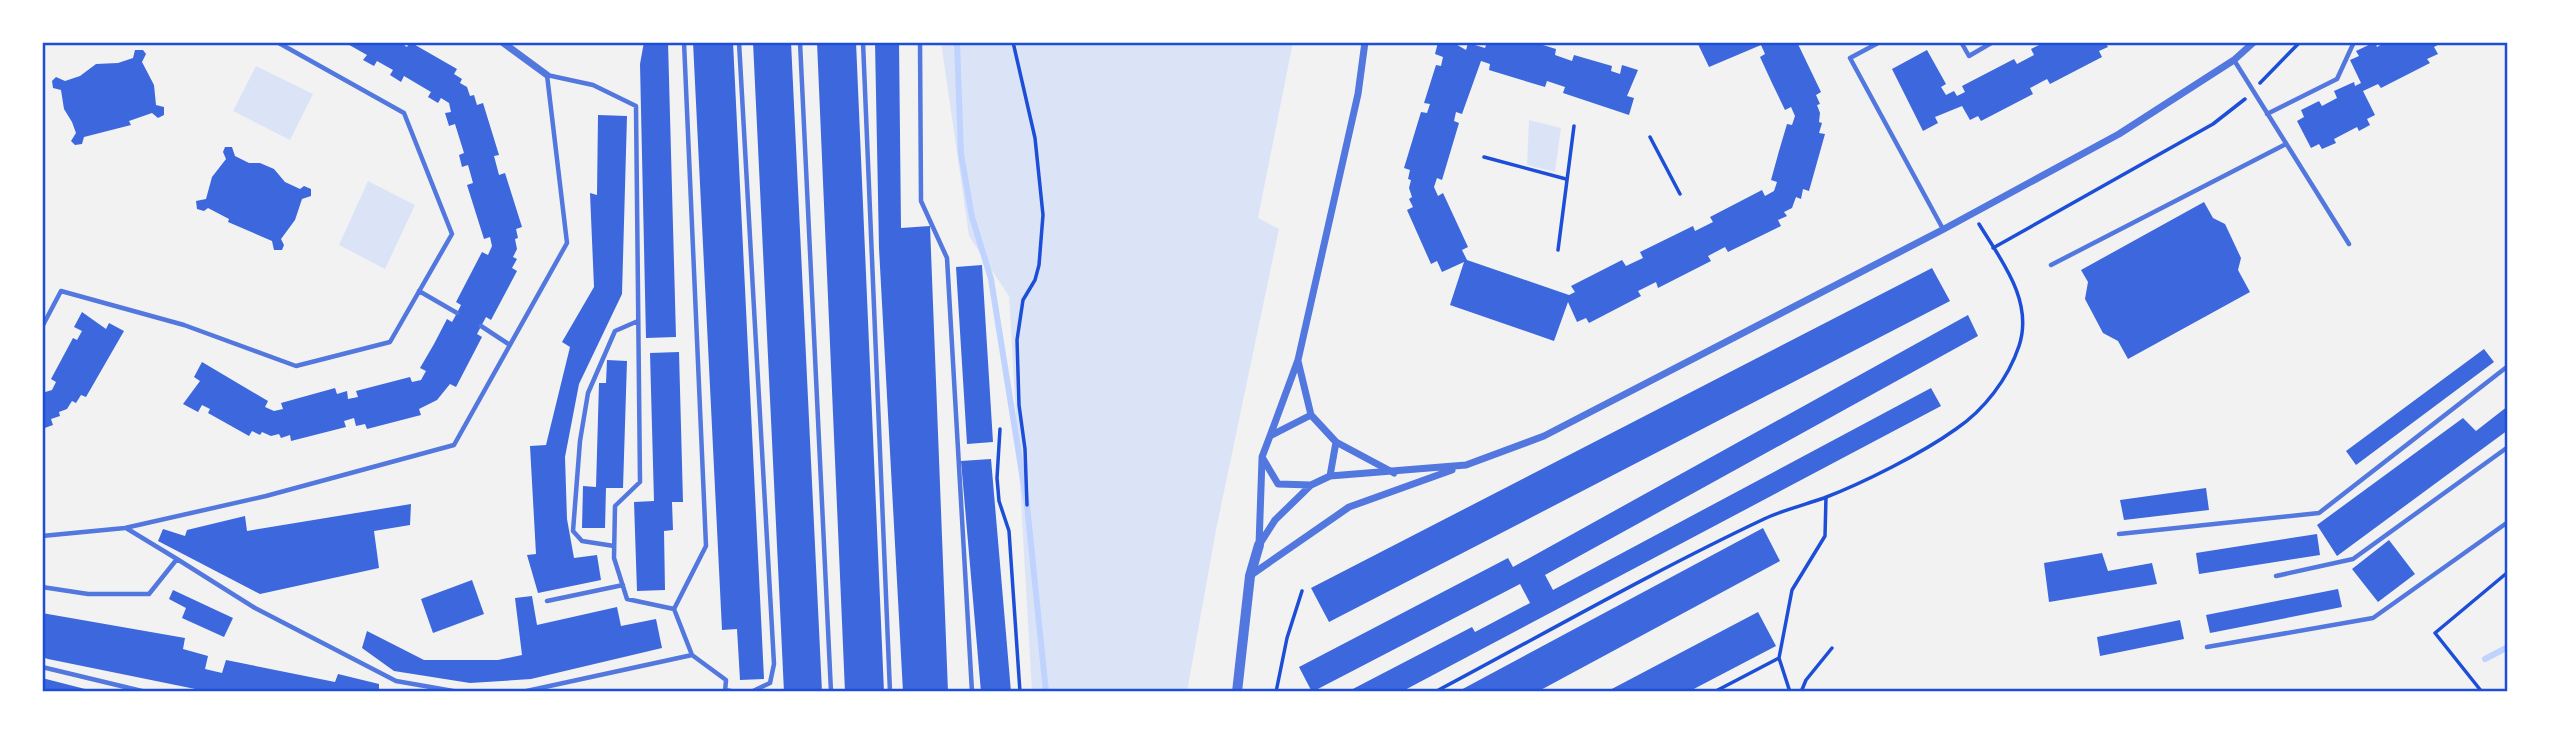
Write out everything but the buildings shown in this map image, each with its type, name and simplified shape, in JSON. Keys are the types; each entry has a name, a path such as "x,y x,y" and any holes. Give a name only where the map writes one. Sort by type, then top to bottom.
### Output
{"street":[{"path":"502,42 547,75"},
{"path":"1237,692 1250,576 1259,545 1262,457 1298,360 1358,94 1366,42"},
{"path":"1250,576 1349,507 1544,436 1944,229 2119,134 2234,60 2254,42"},
{"path":"1298,360 1311,415 1336,442 1395,473"},
{"path":"1270,436 1311,415"},
{"path":"1330,476 1336,442"},
{"path":"1262,457 1278,484 1311,485"},
{"path":"1259,545 1275,520 1311,485 1330,476 1395,473 1466,465"}],"lane":[{"path":"42,327 61,291 184,325 296,366 390,342 452,234 404,113 277,42"},
{"path":"684,42 706,546 674,609 692,655 726,680 725,691 736,692"},
{"path":"740,42 774,664 770,683 751,692"},
{"path":"800,42 831,692"},
{"path":"863,42 890,692"},
{"path":"920,42 921,201 947,258 972,692"},
{"path":"1880,42 1850,58 1944,229"},
{"path":"1961,42 1969,56 1993,42"},
{"path":"2267,114 2337,79 2354,42"},
{"path":"2234,60 2348,244"},
{"path":"42,537 125,528 266,496 454,445 568,243 547,75 593,85 636,106 640,482 615,506 614,558 626,599 674,609"},
{"path":"2051,265 2286,144"},
{"path":"419,291 457,313"},
{"path":"614,546 582,541 573,531 580,441 588,393 615,331 638,321"},
{"path":"481,326 510,345"},
{"path":"2119,534 2319,513 2508,366"},
{"path":"2276,576 2353,559 2508,447"},
{"path":"2207,647 2373,618 2508,522"},
{"path":"125,528 255,608 396,681 459,692"},
{"path":"42,587 88,594 149,594 177,559"},
{"path":"547,601 623,586"},
{"path":"522,692 692,655"},
{"path":"42,667 146,692"}],"path":[{"path":"1013,42 1035,138 1043,215 1040,265 1023,300 1017,340 1018,405 1025,449 1027,505"},
{"path":"1993,248 2213,124 2253,91 2300,42"},
{"path":"1558,250 1574,126"},
{"path":"1650,137 1680,194"},
{"path":"1484,157 1567,180"},
{"path":"1435,692 1766,518 1826,497 1955,430 1979,410 2007,374 2020,343 2021,304 2009,274 1972,214"},
{"path":"1000,429 997,478 999,501 1009,531 1020,692"},
{"path":"1790,692 1779,658 1793,590 1825,536 1826,497"},
{"path":"2482,692 2435,633 2508,572"},
{"path":"1276,692 1287,638 1302,592"},
{"path":"1801,692 1832,648"},
{"path":"1714,692 1779,658"}],"shaded area":[{"path":"941,42 1293,42 1258,218 1279,229 1216,530 1187,692 1032,692 1009,296 969,236"},
{"path":"256,66 313,94 290,140 233,111"},
{"path":"1529,120 1561,128 1555,172 1527,165"},
{"path":"368,181 415,205 385,269 339,245"}],"waterway":[{"path":"957,42 961,154 972,217 991,279 1027,505 1046,692"},
{"path":"2485,659 2508,647"}]}
